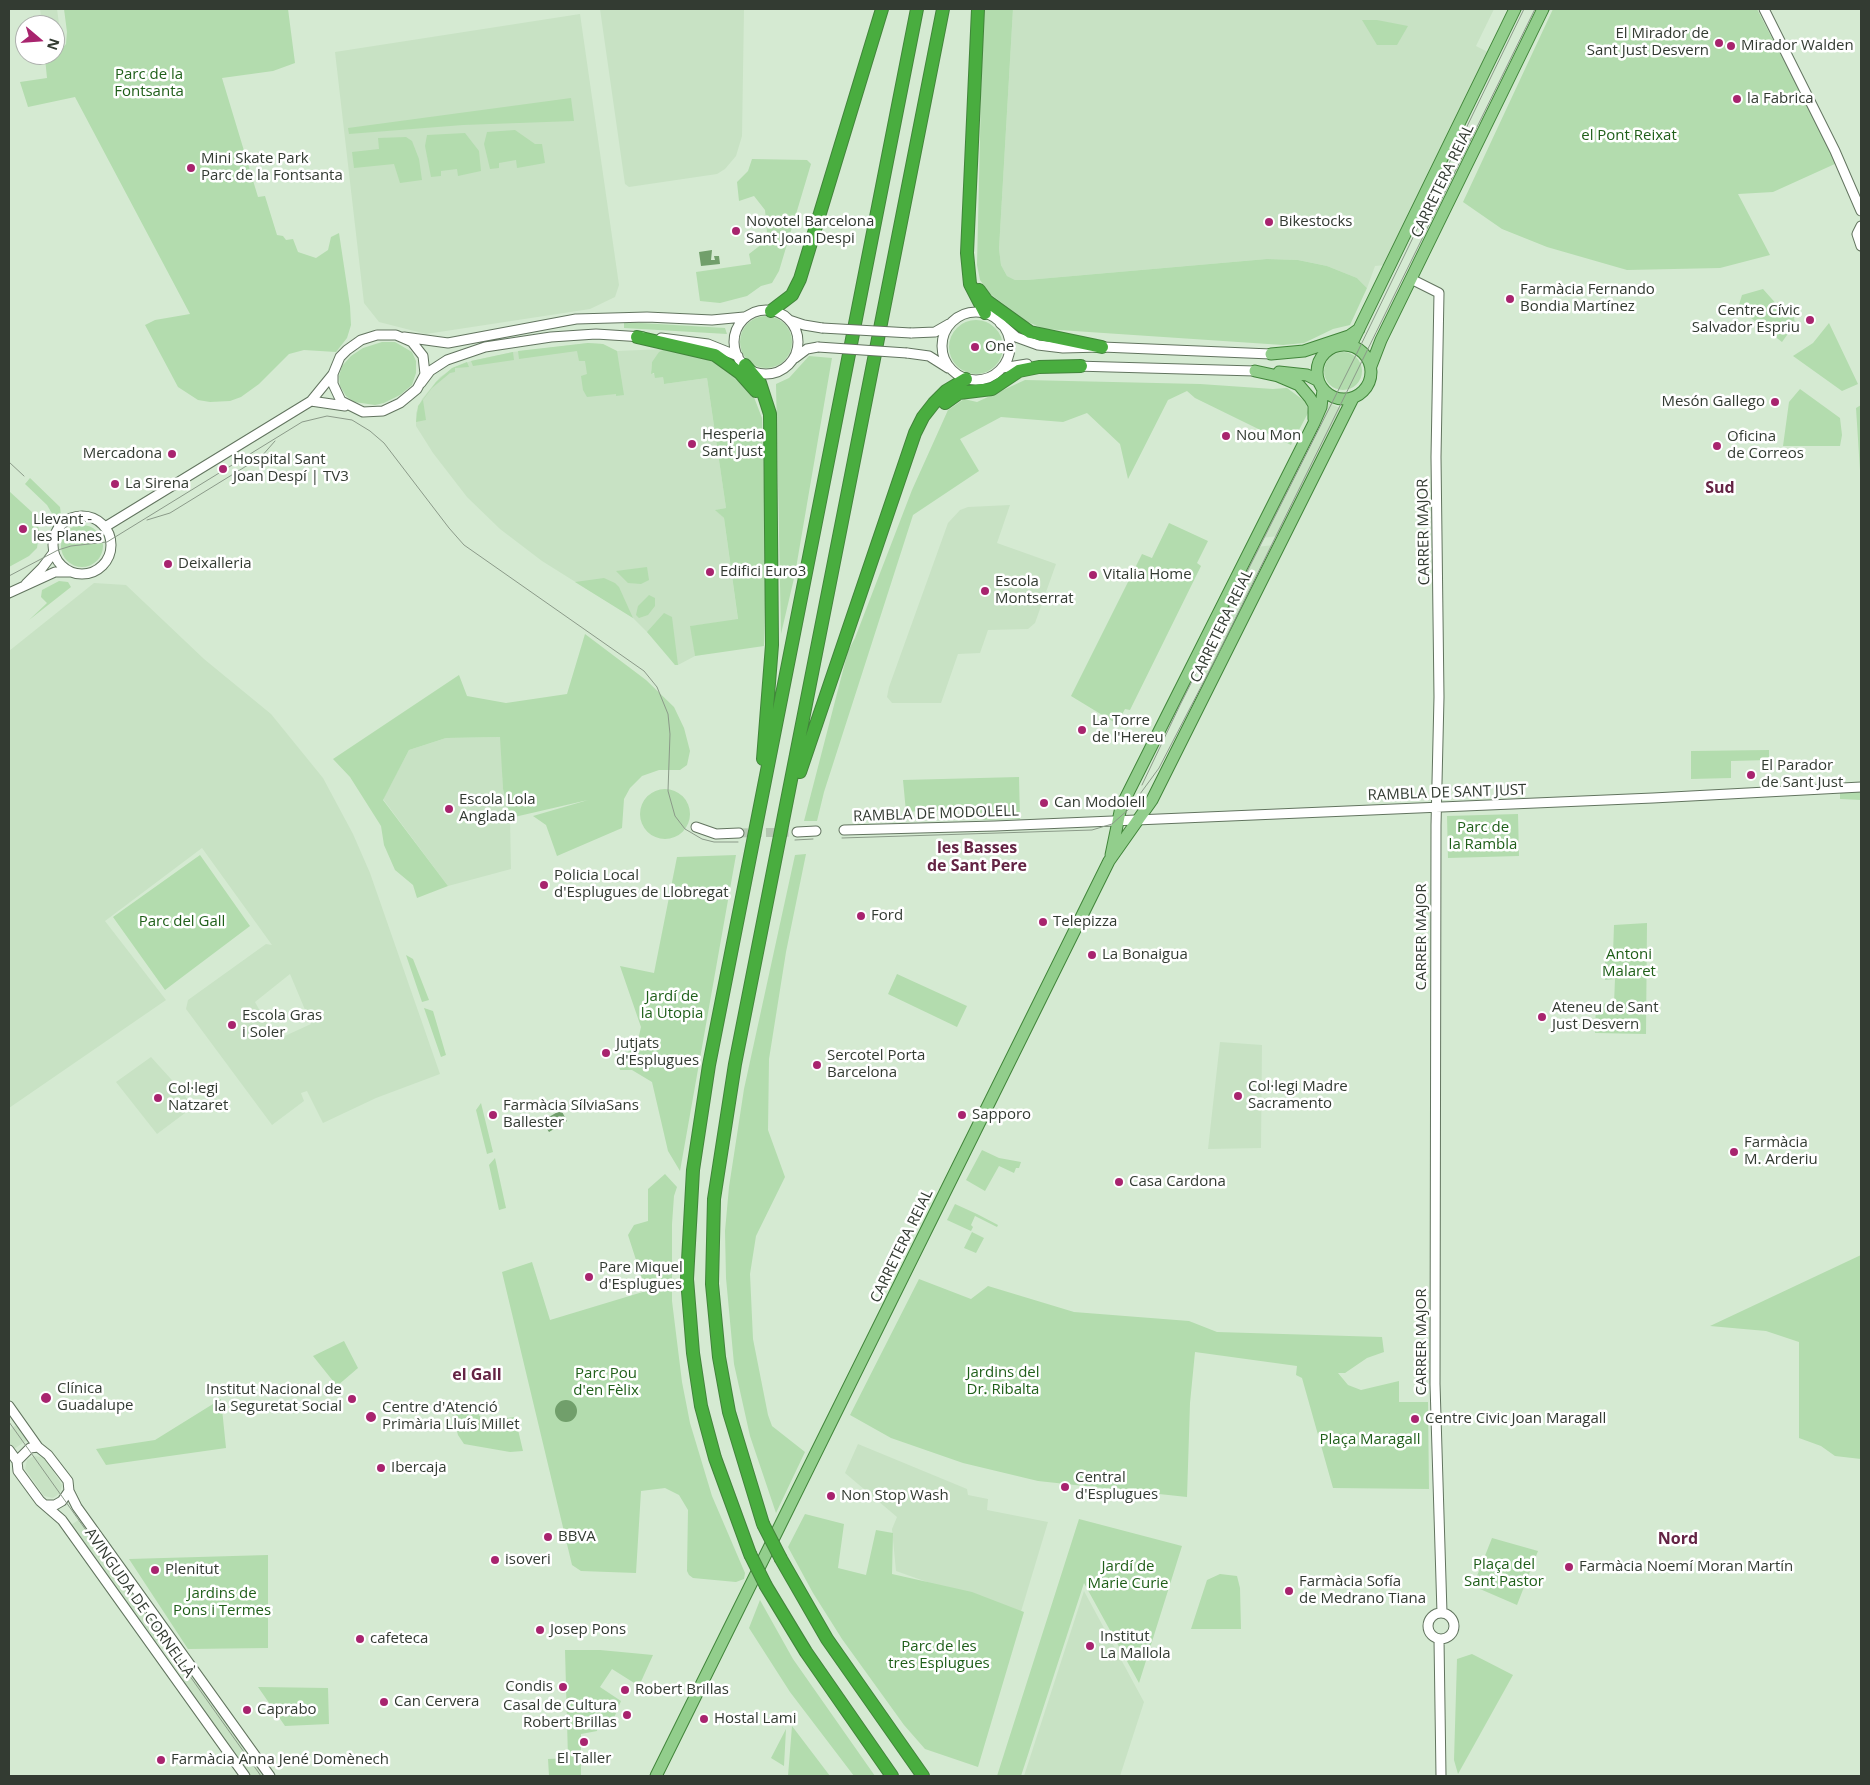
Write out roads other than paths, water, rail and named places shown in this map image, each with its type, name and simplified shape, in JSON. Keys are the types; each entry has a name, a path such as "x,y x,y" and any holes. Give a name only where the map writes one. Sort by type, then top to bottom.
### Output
{"highway":[{"path":"771,311 792,296 800,279 882,9"},
{"path":"892,1776 806,1652 766,1586 750,1554 728,1499 701,1406 688,1311 687,1251 693,1170 700,1116 917,9"},
{"path":"923,1776 827,1639 763,1524 740,1454 723,1384 714,1320 712,1228 729,1097 943,9"},
{"path":"978,9 967,253 970,284 984,313"},
{"path":"967,253 973,276 981,294 987,301 1016,323 1030,332 1102,347"},
{"path":"637,336 715,355 732,366 752,386 760,400 766,418 772,488"},
{"path":"742,361 760,383 770,414 772,644 757,824"},
{"path":"847,631 871,580 926,430 946,402 958,393 992,389 1018,371 1039,367 1081,366"},
{"path":"783,822 915,433 923,417 934,403 946,391 966,379"}],"main road":[{"name":"CARRETERA REIAL","path":"1350,345 1515,9"},
{"name":"CARRETERA REIAL","path":"1371,366 1381,340 1543,9"},
{"path":"1270,354 1304,351 1349,336 1359,329"},
{"path":"1255,371 1307,375 1334,398 1353,398 1359,395 1369,384 1371,366 1362,352 1350,345 1340,346 1322,356 1287,358 1270,354"},
{"path":"1320,385 1318,365 1322,356"},
{"path":"1255,371 1278,376 1299,386 1314,405 1314,423"},
{"name":"CARRETERA REIAL","path":"1109,861 1118,820 1125,799 1314,423 1321,407 1320,385"},
{"name":"CARRETERA REIAL","path":"656,1776 1109,861 1139,820 1166,772 1353,398"}],"street":[{"path":"1764,9 1835,151 1861,211"},
{"path":"1861,226 1857,234 1861,246"},
{"name":"CARRER MAJOR","path":"1411,279 1439,293 1436,457 1439,697 1435,1388 1442,1613"},
{"path":"105,527 311,400 333,374 340,357 361,340 387,334 448,343 576,319 647,317 712,320 744,317 762,311 771,311 798,324 822,328 911,333 935,332 969,313 984,313 1000,322 1016,337 1038,345 1063,348 1102,347 1270,354"},
{"path":"742,361 735,336 744,317"},
{"path":"954,372 944,359 942,345 946,330 957,318"},
{"path":"787,319 798,335 799,344 793,360"},
{"path":"1000,322 1008,334 1010,349 1002,368"},
{"path":"311,400 347,406 363,412 392,408 413,394 430,371 447,360 485,347 551,336 596,334 697,342 718,347 755,371 769,374 779,371 806,349 818,348 929,356 966,379 986,379 1002,368 1035,362 1081,366 1255,371"},
{"path":"404,337 419,348 423,356 424,374 421,383"},
{"path":"333,374 336,392 347,406"},
{"path":"9,593 55,572 89,573 105,563 111,547 105,527 92,518 80,516 69,519 57,532 53,545 54,552 60,565 72,572"},
{"path":"26,584 42,568 54,552"},
{"name":"RAMBLA DE SANT JUST","path":"1118,820 1437,808 1861,787"},
{"name":"RAMBLA DE MODOLELL","path":"844,830 1118,820"},
{"path":"696,827 716,834 739,833"},
{"path":"797,832 816,831"},
{"name":"AVINGUDA DE CORNELLÀ","path":"9,1406 38,1447 48,1455 68,1481 69,1491 77,1507 270,1776"},
{"path":"17,1461 30,1448 38,1447"},
{"name":"AVINGUDA DE CORNELLÀ","path":"9,1450 17,1461 18,1471 72,1534 245,1776"},
{"path":"46,1505 62,1501 69,1491"},
{"path":"1442,1613 1452,1618 1454,1629 1450,1636 1439,1639 1430,1634 1427,1626 1432,1616 1442,1613"},
{"path":"1439,1639 1441,1776"}],"tunnel":[{"path":"739,833 797,832"}],"tram line":[{"path":"1142,785 1180,705 1356,355 1524,9"},
{"path":"842,838 1092,830 1112,824 1129,809 1159,768 1217,656 1535,9"},
{"path":"9,576 58,550 71,546 107,542 302,422 327,416 352,420 370,431 384,443 464,545 644,671 657,687 668,714 670,734 668,791 675,816 685,829 702,839 714,842 738,842"},
{"path":"147,520 170,513 261,457 275,441"},
{"path":"9,462 24,476"},
{"path":"795,840 813,839"},
{"path":"9,1422 261,1776"}],"place":[{"name":"El Mirador de Sant Just Desvern","path":"1719,43"},
{"name":"Mirador Walden","path":"1731,46"},
{"name":"la Fabrica","path":"1737,99"},
{"name":"Mini Skate Park Parc de la Fontsanta","path":"191,168"},
{"name":"Bikestocks","path":"1269,222"},
{"name":"Novotel Barcelona Sant Joan Despi","path":"736,231"},
{"name":"Farmàcia Fernando Bondia Martínez","path":"1510,299"},
{"name":"Centre Cívic Salvador Espriu","path":"1810,320"},
{"name":"One","path":"975,347"},
{"name":"Mesón Gallego","path":"1775,402"},
{"name":"Nou Mon","path":"1226,436"},
{"name":"Hesperia Sant Just","path":"692,444"},
{"name":"Oficina de Correos","path":"1717,446"},
{"name":"Mercadona","path":"172,454"},
{"name":"Hospital Sant Joan Despí | TV3","path":"223,469"},
{"name":"La Sirena","path":"115,484"},
{"name":"Llevant - les Planes","path":"23,529"},
{"name":"Deixalleria","path":"168,564"},
{"name":"Edifici Euro3","path":"710,572"},
{"name":"Vitalia Home","path":"1093,575"},
{"name":"Escola Montserrat","path":"985,591"},
{"name":"La Torre de l'Hereu","path":"1082,730"},
{"name":"El Parador de Sant Just","path":"1751,775"},
{"name":"Can Modolell","path":"1044,803"},
{"name":"Escola Lola Anglada","path":"449,809"},
{"name":"Policia Local d'Esplugues de Llobregat","path":"544,885"},
{"name":"Ford","path":"861,916"},
{"name":"Telepizza","path":"1043,922"},
{"name":"La Bonaigua","path":"1092,955"},
{"name":"Ateneu de Sant Just Desvern","path":"1542,1017"},
{"name":"Escola Gras i Soler","path":"232,1025"},
{"name":"Jutjats d'Esplugues","path":"606,1053"},
{"name":"Sercotel Porta Barcelona","path":"817,1065"},
{"name":"Col·legi Madre Sacramento","path":"1238,1096"},
{"name":"Col·legi Natzaret","path":"158,1098"},
{"name":"Farmàcia SílviaSans Ballester","path":"493,1115"},
{"name":"Sapporo","path":"962,1115"},
{"name":"Farmàcia M. Arderiu","path":"1734,1152"},
{"name":"Casa Cardona","path":"1119,1182"},
{"name":"Pare Miquel d'Esplugues","path":"589,1277"},
{"name":"Clínica Guadalupe","path":"46,1398"},
{"name":"Institut Nacional de la Seguretat Social","path":"352,1399"},
{"name":"Centre d'Atenció Primària Lluís Millet","path":"371,1417"},
{"name":"Centre Civic Joan Maragall","path":"1415,1419"},
{"name":"Ibercaja","path":"381,1468"},
{"name":"Central d'Esplugues","path":"1065,1487"},
{"name":"Non Stop Wash","path":"831,1496"},
{"name":"BBVA","path":"548,1537"},
{"name":"isoveri","path":"495,1560"},
{"name":"Farmàcia Noemí Moran Martín","path":"1569,1567"},
{"name":"Plenitut","path":"155,1570"},
{"name":"Farmàcia Sofía de Medrano Tiana","path":"1289,1591"},
{"name":"Josep Pons","path":"540,1630"},
{"name":"cafeteca","path":"360,1639"},
{"name":"Institut La Mallola","path":"1090,1646"},
{"name":"Condis","path":"563,1687"},
{"name":"Robert Brillas","path":"625,1690"},
{"name":"Can Cervera","path":"384,1702"},
{"name":"Caprabo","path":"247,1710"},
{"name":"Casal de Cultura Robert Brillas","path":"627,1715"},
{"name":"Hostal Lami","path":"704,1719"},
{"name":"El Taller","path":"584,1742"},
{"name":"Farmàcia Anna Jené Domènech","path":"161,1760"}],"district":[{"name":"Sud","path":"1720,488"},
{"name":"les Basses de Sant Pere","path":"977,857"},
{"name":"el Gall","path":"477,1375"},
{"name":"Nord","path":"1678,1539"}],"park label":[{"name":"Parc de la Fontsanta","path":"149,84"},
{"name":"el Pont Reixat","path":"1629,136"},
{"name":"Parc de la Rambla","path":"1483,836"},
{"name":"Parc del Gall","path":"182,922"},
{"name":"Antoni Malaret","path":"1629,964"},
{"name":"Jardí de la Utopia","path":"672,1006"},
{"name":"Parc Pou d'en Fèlix","path":"606,1382"},
{"name":"Jardins del Dr. Ribalta","path":"1003,1382"},
{"name":"Plaça Maragall","path":"1370,1440"},
{"name":"Plaça del Sant Pastor","path":"1504,1574"},
{"name":"Jardí de Marie Curie","path":"1128,1576"},
{"name":"Jardins de Pons i Termes","path":"222,1602"},
{"name":"Parc de les tres Esplugues","path":"939,1656"}]}
